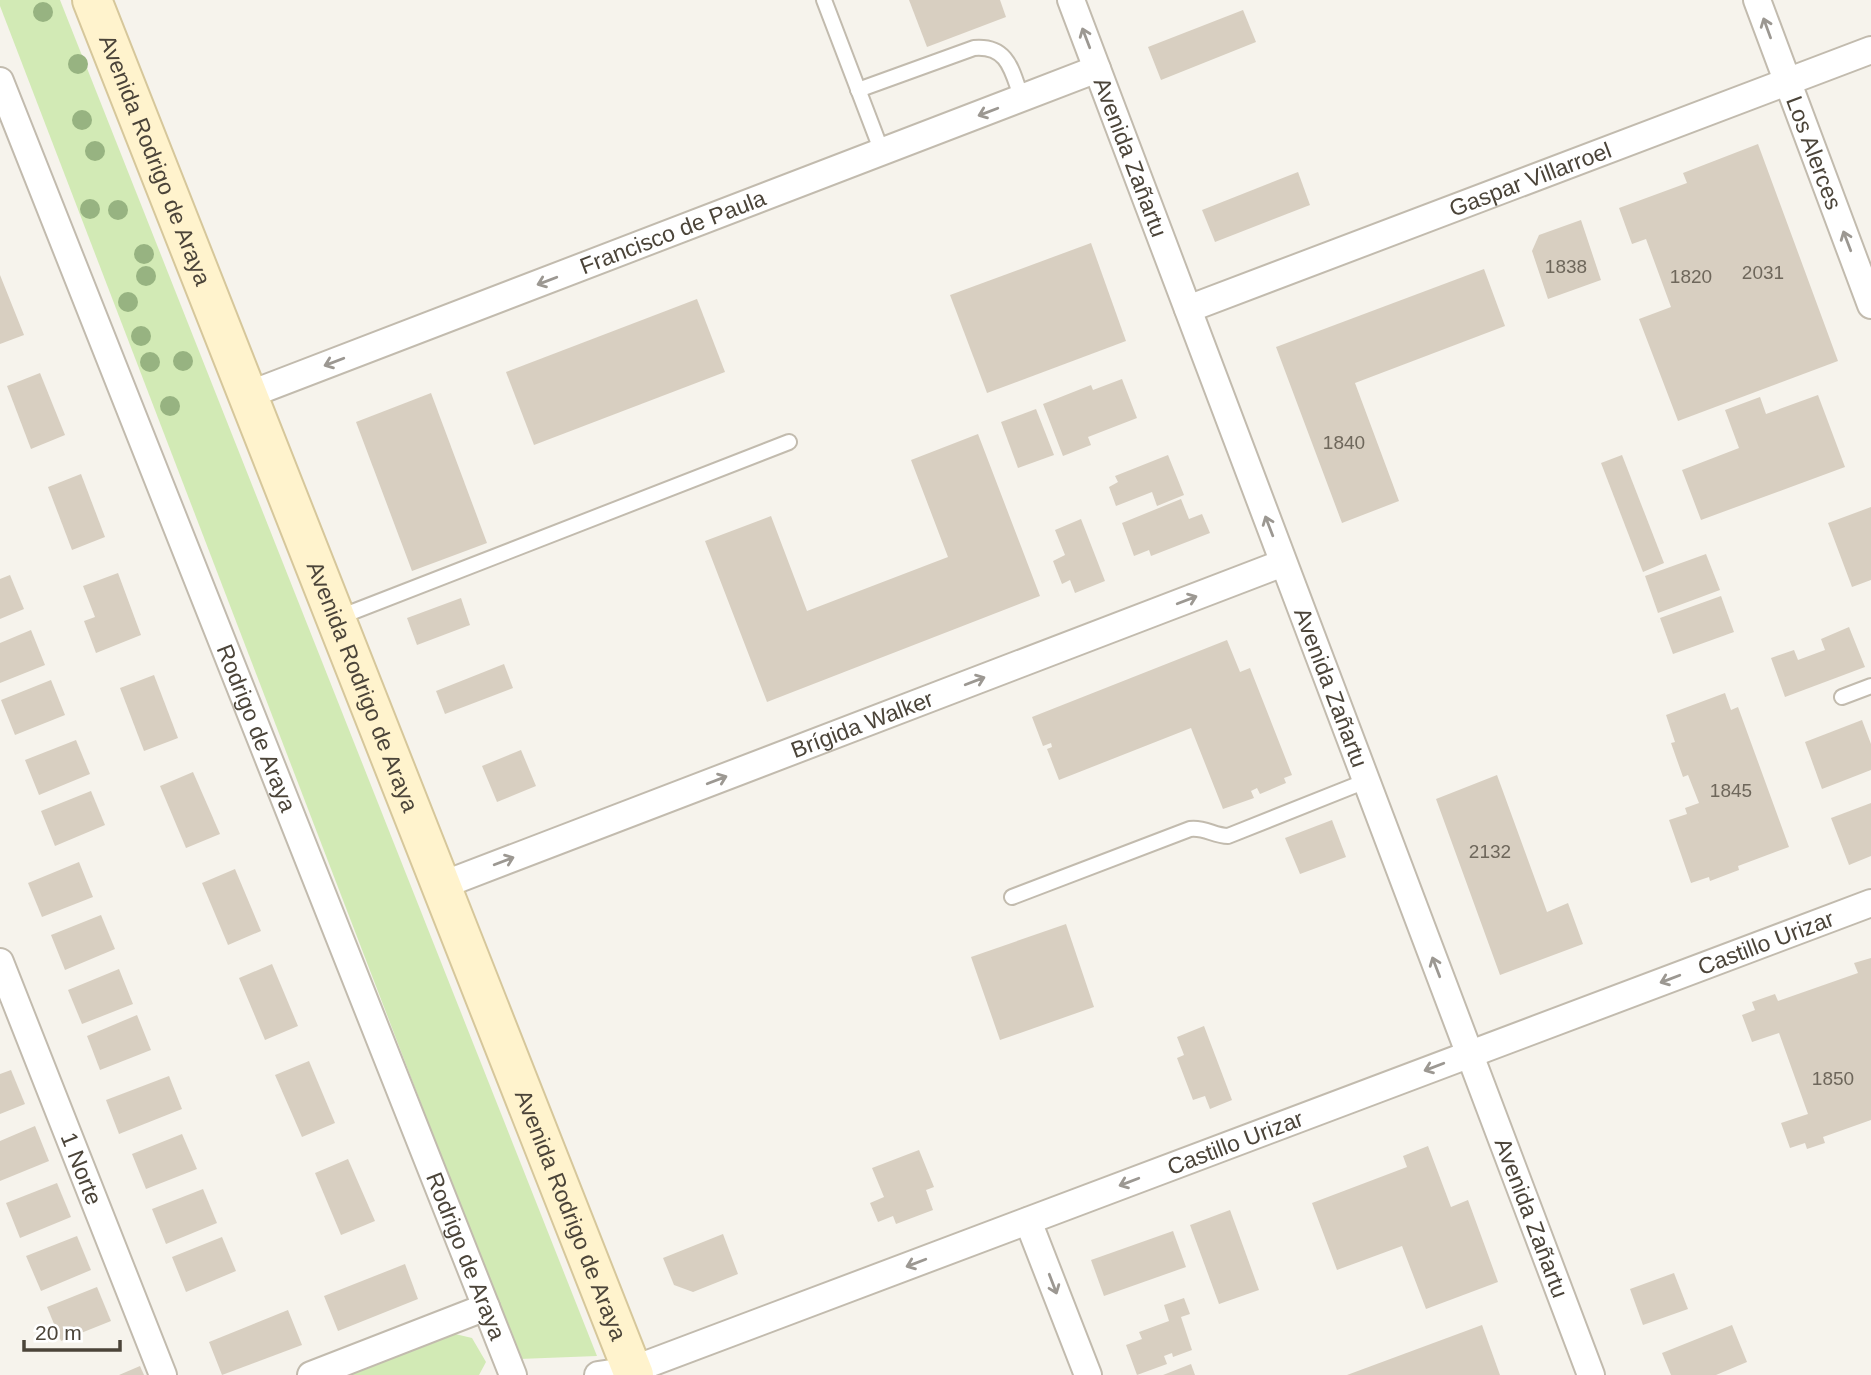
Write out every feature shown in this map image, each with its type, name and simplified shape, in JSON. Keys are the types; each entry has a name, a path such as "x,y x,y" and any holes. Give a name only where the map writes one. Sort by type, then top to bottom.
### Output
{"main road":[{"name":"Avenida Rodrigo de Araya","path":"92,0 440,886 621,1373"}],"street":[{"name":"Avenida Zañartu","path":"1072,0 1591,1375"},
{"name":"Los Alerces","path":"1757,0 1871,305"},
{"name":"Gaspar Villarroel","path":"1188,309 1871,50"},
{"name":"Francisco de Paula","path":"248,395 1097,69"},
{"name":"Rodrigo de Araya","path":"0,81 513,1375"},
{"name":"Brígida Walker","path":"440,886 1283,563"},
{"name":"Castillo Urizar","path":"621,1373 1871,903"},
{"name":"1 Norte","path":"0,962 163,1375"},
{"path":"1028,1221 1088,1375"},
{"path":"311,1375 486,1307"}],"lane":[{"path":"824,0 882,152"},
{"path":"858,90 974,48 984,47 994,49 1008,61 1022,99"},
{"path":"335,619 789,442"},
{"path":"1842,697 1871,686"},
{"path":"1012,897 1190,829 1199,828 1228,836 1366,781"}],"green space":[{"path":"0,0 60,0 597,1356 519,1359 0,6"},
{"path":"451,1333 472,1338 486,1362 479,1375 345,1375"}],"building":[{"path":"909,0 1000,0 1006,17 927,47"},
{"path":"1243,10 1256,42 1161,80 1148,47"},
{"path":"1758,144 1838,361 1678,421 1639,319 1671,307 1646,239 1632,244 1619,208 1687,183 1683,173"},
{"path":"1298,172 1310,205 1215,242 1202,210"},
{"path":"1581,220 1601,280 1548,299 1532,251 1539,235"},
{"path":"1091,243 1126,341 987,393 950,295"},
{"path":"1484,269 1505,326 1355,383 1399,501 1342,523 1276,347"},
{"path":"0,275 24,335 0,344"},
{"path":"697,299 725,372 534,445 506,372"},
{"path":"40,373 65,435 31,449 7,386"},
{"path":"1122,379 1137,418 1088,437 1091,445 1063,456 1043,404 1091,385 1093,390"},
{"path":"431,393 487,543 412,571 356,422"},
{"path":"1818,395 1845,467 1701,520 1682,470 1739,448 1725,410 1760,397 1766,414"},
{"path":"1036,409 1054,455 1018,468 1001,422"},
{"path":"978,434 1040,596 767,702 705,541 771,516 807,611 948,557 911,460"},
{"path":"1168,455 1184,495 1157,506 1152,492 1116,506 1109,487 1118,482 1115,476"},
{"path":"1622,455 1664,563 1643,572 1601,463"},
{"path":"81,474 105,537 72,550 48,487"},
{"path":"1181,499 1189,519 1202,514 1210,533 1151,556 1149,550 1134,556 1122,523"},
{"path":"1871,507 1871,580 1852,587 1828,523"},
{"path":"1081,519 1105,581 1075,593 1070,580 1062,584 1053,561 1065,555 1055,530"},
{"path":"1706,554 1720,590 1658,613 1645,576"},
{"path":"118,573 141,635 96,653 84,621 95,617 83,586"},
{"path":"10,575 24,609 0,619 0,579"},
{"path":"1721,596 1734,632 1673,654 1660,618"},
{"path":"461,598 470,625 417,645 407,618"},
{"path":"1849,627 1865,667 1785,697 1771,658 1794,650 1798,660 1825,650 1821,639"},
{"path":"31,630 45,665 0,683 0,643"},
{"path":"1227,640 1240,672 1250,668 1292,775 1284,778 1286,783 1260,794 1257,788 1251,791 1254,798 1223,809 1191,728 1059,780 1047,749 1052,747 1051,743 1043,746 1032,717"},
{"path":"504,664 513,688 445,714 436,691"},
{"path":"154,675 178,738 144,751 120,688"},
{"path":"51,680 65,715 15,735 1,700"},
{"path":"1725,693 1731,710 1738,707 1789,847 1738,866 1739,870 1710,881 1709,877 1691,883 1669,820 1687,814 1685,808 1699,803 1688,775 1683,777 1671,743 1675,742 1666,715"},
{"path":"1862,720 1871,744 1871,770 1822,789 1805,742"},
{"path":"76,740 90,774 39,795 25,760"},
{"path":"521,750 536,786 497,802 482,766"},
{"path":"193,772 220,834 186,848 160,786"},
{"path":"1497,775 1547,912 1568,903 1583,944 1500,975 1436,799"},
{"path":"91,791 105,825 55,846 41,811"},
{"path":"1871,803 1871,856 1849,865 1831,818"},
{"path":"1332,820 1346,857 1300,874 1285,838"},
{"path":"79,862 93,897 42,917 28,883"},
{"path":"235,869 261,931 228,945 202,883"},
{"path":"101,915 115,949 65,970 51,935"},
{"path":"1066,924 1094,1007 1000,1040 971,957"},
{"path":"1871,958 1871,1120 1823,1137 1825,1143 1807,1149 1805,1143 1790,1148 1781,1123 1808,1114 1779,1033 1752,1042 1742,1015 1755,1010 1752,1002 1775,994 1778,1001 1858,973 1854,963"},
{"path":"272,964 298,1026 265,1040 239,978"},
{"path":"119,969 133,1004 82,1024 68,990"},
{"path":"137,1015 151,1050 100,1070 87,1036"},
{"path":"1204,1026 1232,1100 1210,1109 1205,1096 1193,1100 1177,1058 1184,1055 1177,1037"},
{"path":"309,1061 335,1123 302,1137 275,1075"},
{"path":"11,1070 25,1104 0,1114 0,1074"},
{"path":"169,1076 182,1109 119,1134 106,1100"},
{"path":"35,1126 49,1161 0,1181 0,1141"},
{"path":"182,1134 197,1169 146,1189 132,1154"},
{"path":"1428,1146 1451,1207 1468,1200 1498,1282 1426,1309 1402,1246 1337,1270 1312,1203 1407,1167 1403,1156"},
{"path":"919,1150 934,1187 926,1190 933,1210 896,1224 893,1216 878,1222 870,1203 884,1197 872,1168"},
{"path":"348,1159 375,1221 341,1235 315,1173"},
{"path":"57,1183 71,1217 20,1238 6,1203"},
{"path":"203,1189 217,1223 166,1244 152,1209"},
{"path":"1230,1210 1259,1290 1219,1304 1190,1225"},
{"path":"1173,1231 1186,1267 1104,1296 1091,1260"},
{"path":"723,1234 738,1274 693,1292 674,1285 663,1258"},
{"path":"77,1236 91,1270 41,1291 26,1256"},
{"path":"222,1237 236,1271 186,1292 172,1257"},
{"path":"405,1264 418,1299 338,1331 324,1296"},
{"path":"1674,1273 1688,1309 1643,1325 1630,1289"},
{"path":"97,1287 111,1321 61,1341 47,1307"},
{"path":"1184,1298 1190,1314 1181,1317 1192,1350 1173,1357 1172,1353 1164,1356 1167,1364 1137,1375 1126,1345 1142,1339 1139,1332 1169,1321 1164,1305"},
{"path":"288,1310 302,1345 222,1375 209,1342"},
{"path":"1482,1325 1500,1375 1347,1375"},
{"path":"1732,1325 1747,1362 1716,1375 1671,1375 1662,1353"},
{"path":"1191,1364 1195,1375 1163,1375"},
{"path":"140,1366 144,1375 119,1375"}]}
